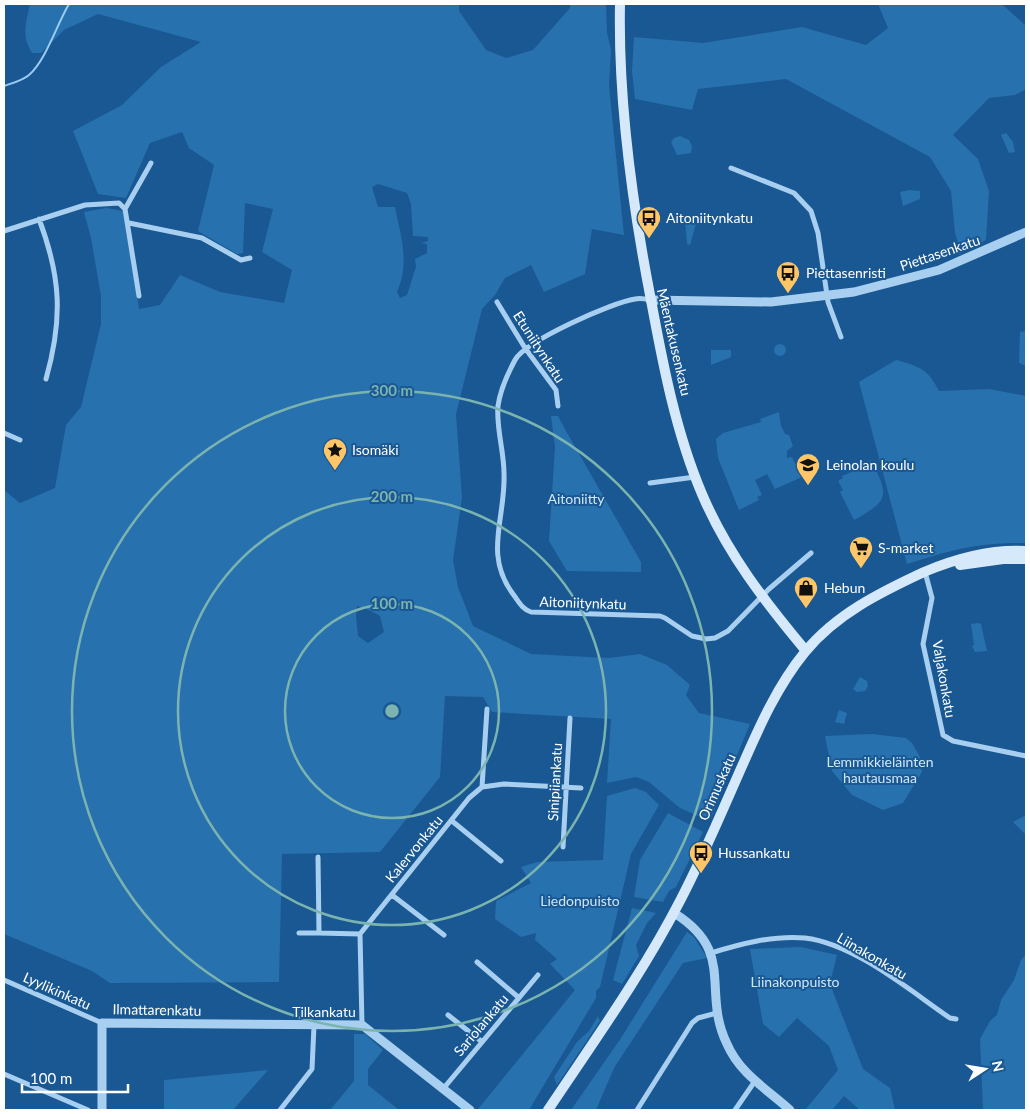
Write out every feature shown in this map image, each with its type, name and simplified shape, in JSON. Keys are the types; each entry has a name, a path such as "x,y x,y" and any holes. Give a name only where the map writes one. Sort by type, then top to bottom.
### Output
{"main road":[{"name":"Mäentakusenkatu","path":"620,4 620,65 632,193 659,346 679,426 695,477 734,555 762,596 806,651"},
{"name":"Orimuskatu","path":"548,1110 646,964 695,872 760,726 788,675 806,651 834,624 906,579 940,564 989,552 1026,551"},
{"name":"Orimuskatu","path":"925,572 979,562 1026,559"}],"street":[{"path":"125,209 151,163"},
{"path":"731,168 787,190 806,203 815,219 827,296 841,337"},
{"path":"4,231 97,203 119,203 125,209 129,223 139,296"},
{"path":"39,219 54,263 58,306 56,334 46,379"},
{"path":"129,223 202,238 241,260 250,258"},
{"name":"Piettasenkatu","path":"650,300 739,303 827,296 883,286 939,270 1026,232"},
{"name":"Aitoniitynkatu","path":"650,300 636,299 596,312 525,348 516,358 499,397 498,408 505,475 496,547 503,578 524,610 536,613 660,616 692,636 706,639 715,638 728,631 762,596"},
{"name":"Etuniitynkatu","path":"497,302 525,348 556,390 558,406"},
{"path":"4,433 20,440"},
{"path":"650,483 695,477"},
{"path":"762,596 811,553"},
{"name":"Valjakonkatu","path":"925,572 932,598 923,644 943,735 953,741 1026,756"},
{"path":"486,709 482,787 504,784 581,788"},
{"name":"Sinipiiankatu","path":"564,848 567,787 565,779 570,718"},
{"name":"Kalervonkatu","path":"360,934 469,798 482,787"},
{"path":"452,820 501,861"},
{"path":"318,857 319,933"},
{"path":"392,895 444,936"},
{"path":"674,913 696,929 711,954 716,975 717,1013 721,1031 732,1055 755,1081 790,1110"},
{"path":"299,933 360,934 362,1025"},
{"name":"Liinakonkatu","path":"711,954 749,943 782,939 804,938 832,944 864,961 950,1018 956,1019"},
{"path":"477,962 518,997"},
{"name":"Sariolankatu","path":"443,1089 538,975"},
{"name":"Lyylikinkatu","path":"4,980 102,1023"},
{"path":"637,1110 692,1023 698,1018 717,1013"},
{"path":"448,1015 481,1042"},
{"name":"Ilmattarenkatu","path":"102,1110 102,1023 209,1025"},
{"name":"Tilkankatu","path":"209,1025 362,1025 470,1110"},
{"path":"280,1110 312,1069 314,1026"},
{"path":"4,1074 88,1110"},
{"path":"735,1110 755,1081"}],"green space":[{"path":"30,4 459,4 459,11 486,50 506,58 533,50 570,8 570,4 606,4 607,33 611,49 609,86 624,235 592,229 585,274 544,292 531,265 505,278 495,295 482,309 456,414 462,498 453,560 458,587 473,626 531,654 609,658 640,654 667,665 690,685 686,695 699,713 750,724 711,818 707,820 680,808 649,782 636,777 607,783 611,719 492,712 483,697 445,696 440,777 380,852 282,854 279,982 110,983 92,971 4,934 4,490 20,503 55,488 66,425 81,407 101,324 101,296 91,238 84,212 106,208 123,211 139,309 160,305 180,275 220,292 284,303 292,270 262,252 273,209 245,203 243,253 237,254 198,231 214,165 189,148 182,132 150,143 126,198 98,194 73,131 122,105 161,67 201,42 98,14 64,30 41,53 32,53 25,35","holes":["378,184 407,193 411,204 413,236 428,237 428,241 421,243 427,244 427,253 415,259 416,267 407,295 400,298 397,292 401,281 404,260 402,240 395,207 378,207 372,187","357,606 380,616 384,632 368,643 358,636"]},
{"path":"878,4 1002,4 1026,26 1026,89 1015,95 989,98 953,135 978,159 989,191 986,240 958,255 960,248 955,233 951,191 930,157 786,79 698,89 692,110 635,99 632,71 634,37 703,43 802,27 866,45 888,28"},
{"path":"1006,133 1013,142 1015,152 1009,153 1001,135"},
{"path":"680,136 689,140 692,146 691,153 677,155 671,142 674,138"},
{"path":"909,190 920,191 920,199 903,206 900,192"},
{"path":"685,220 696,224 690,245 687,244"},
{"path":"1026,331 1026,366 1019,363 1020,332"},
{"path":"778,344 782,344 786,350 782,356 778,356 774,352 774,348"},
{"path":"711,350 731,350 731,357 711,365"},
{"path":"896,360 911,364 927,373 939,391 989,389 1026,396 1026,543 994,544 965,548 907,564 859,382"},
{"path":"779,412 781,426 785,434 789,435 793,446 787,451 787,458 792,457 802,477 775,489 767,474 755,480 762,495 757,497 759,500 739,510 718,458 716,439 723,433 761,422 760,419"},
{"name":"Aitoniitty","path":"551,416 558,416 641,562 641,572 567,571 549,541 555,447"},
{"path":"871,460 881,482 883,496 874,507 854,520 840,492 843,490 838,481 843,478 842,476 866,466"},
{"path":"971,624 981,624 987,651 975,652 972,646 974,645"},
{"path":"860,677 867,681 868,686 865,691 857,692 853,689"},
{"path":"839,710 847,713 844,724 835,722"},
{"name":"Lemmikkieläinten hautausmaa","path":"872,734 906,738 912,743 920,757 922,772 903,803 883,810 852,795 832,771 825,736"},
{"name":"Liedonpuisto","path":"635,788 646,792 659,805 631,854 600,987 596,991 596,998 529,1110 480,1110 478,1109 575,990 550,964 557,959 535,940 536,933 521,937 495,919 496,901 531,883 521,867 537,862 603,860 607,796"},
{"path":"668,813 703,832 676,887 669,891 663,902 634,897 640,860"},
{"path":"1026,815 1026,835 1013,822"},
{"path":"632,908 656,913 647,923 636,945 639,956 622,984 613,980"},
{"path":"687,932 694,937 707,958 683,963 614,1068 596,1110 571,1110 621,1038"},
{"name":"Liinakonpuisto","path":"801,947 837,955 830,984 863,1069 890,1088 895,1110 860,1110 844,1096 832,1110 805,1110 838,1070 829,1046 797,1018 779,1037 763,1024 750,949"},
{"path":"1026,954 1026,1110 983,1110 980,1039 990,1021 997,1015 1001,1000 1014,980 1021,960"},
{"path":"598,1016 600,1021 557,1085 554,1077 577,1042 589,1031"},
{"path":"354,1034 365,1034 383,1050 368,1069 368,1085 399,1110 330,1110 354,1081"},
{"path":"268,1070 233,1110 164,1110 164,1080"}],"waterway":[{"path":"4,86 23,79 35,68 46,51 69,4"}],"place":[{"name":"Aitoniitynkatu","path":"649,239"},
{"name":"Piettasenristi","path":"788,294"},
{"name":"Isomäki","path":"335,471"},
{"name":"Leinolan koulu","path":"808,486"},
{"name":"S-market","path":"861,569"},
{"name":"Hebun","path":"806,609"},
{"name":"Hussankatu","path":"701,874"}]}
